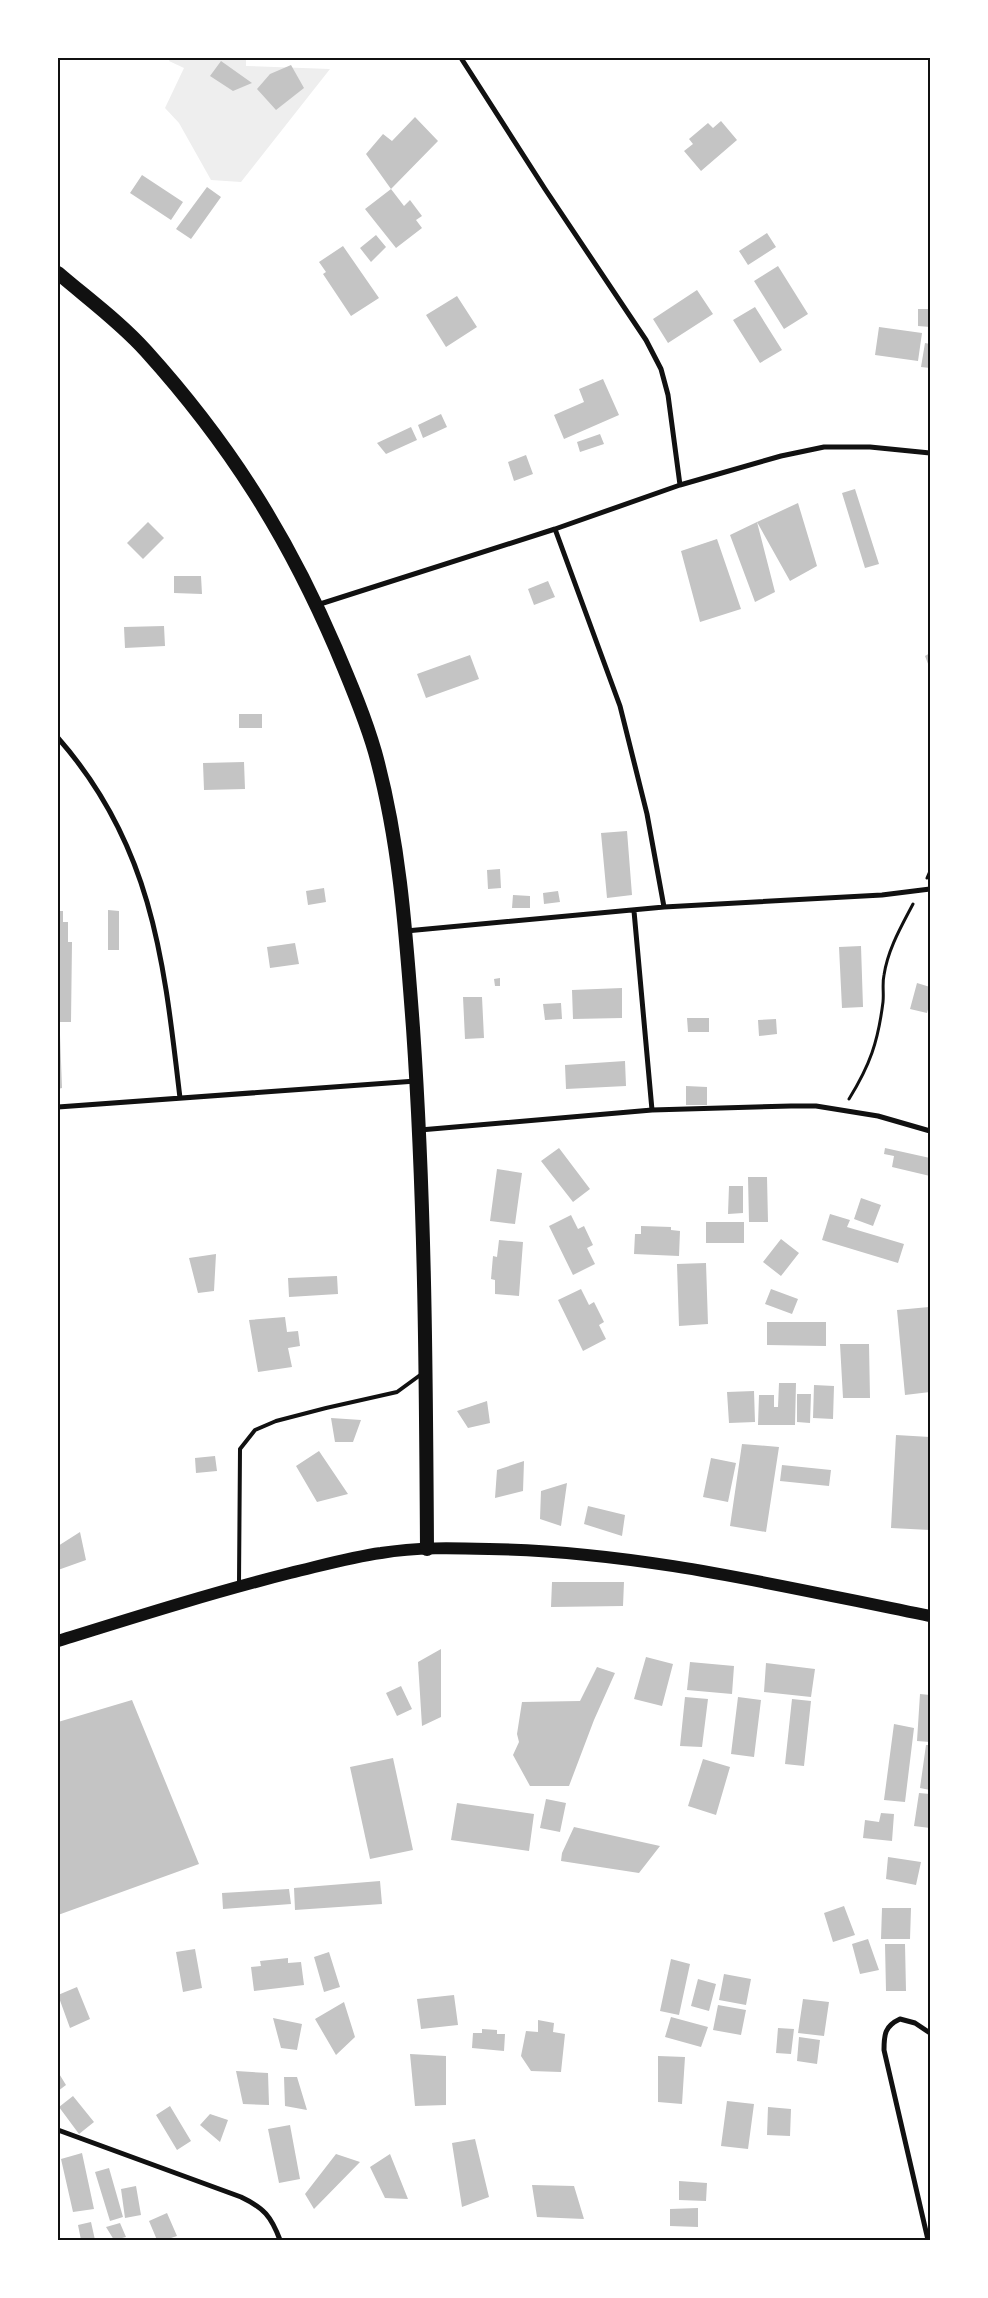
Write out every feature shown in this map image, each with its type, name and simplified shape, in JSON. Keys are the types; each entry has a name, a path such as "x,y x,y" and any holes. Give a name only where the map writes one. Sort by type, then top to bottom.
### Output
{"highway":[{"path":"58,273 144,348 190,402 248,480 285,542 317,605 354,692 374,750 387,800 405,931 416,1081 426,1370 427,1549"}],"main road":[{"path":"58,1641 239,1586 381,1552 427,1549 534,1550 619,1558 717,1574 930,1616"}],"street":[{"path":"462,58 545,189 632,318 661,369 668,395 680,485"},
{"path":"317,605 555,529 680,485 781,456 824,447 870,447 930,454"},
{"path":"555,529 620,706 647,814 664,907"},
{"path":"58,738 90,779 122,833 136,865 151,909 161,956 180,1098"},
{"path":"405,931 664,907 930,889"},
{"path":"634,911 652,1110"},
{"path":"58,1107 416,1081"},
{"path":"419,1130 652,1110 792,1106 842,1110 878,1116 930,1131"},
{"path":"928,2240 884,2050 884,2033 891,2023 900,2019 915,2023 930,2033"},
{"path":"58,2130 241,2197 258,2205 272,2220 280,2240"}],"lane":[{"path":"239,1586 240,1449 255,1430 276,1421 397,1392 426,1370"}],"path":[{"path":"842,1110 866,1072 874,1054 883,1002 883,976 891,947 920,891"}],"shaded area":[{"path":"171,58 246,58 246,66 330,69 241,182 211,180 179,123 165,108 184,68 169,61"}],"building":[{"path":"221,61 252,83 233,91 210,76"},
{"path":"291,65 304,88 276,110 257,89 270,74"},
{"path":"415,117 438,141 391,189 366,154 383,134 392,141"},
{"path":"721,121 737,140 701,171 684,151 693,144 689,139 708,123 713,128"},
{"path":"142,175 183,202 171,220 130,193"},
{"path":"207,187 221,197 191,239 176,229"},
{"path":"391,189 404,206 410,200 422,216 416,220 422,228 396,248 365,209"},
{"path":"767,233 776,247 748,265 739,251"},
{"path":"376,235 386,247 371,262 360,248"},
{"path":"343,246 379,298 351,316 323,274 326,272 319,262"},
{"path":"778,266 808,314 784,329 754,281"},
{"path":"697,290 713,314 668,343 653,319"},
{"path":"457,296 477,327 446,347 426,315"},
{"path":"755,307 782,350 760,363 733,320"},
{"path":"918,309 930,309 930,327 918,326"},
{"path":"879,327 922,333 918,361 875,355"},
{"path":"925,343 930,344 930,368 921,367"},
{"path":"603,379 619,415 564,439 554,415 584,402 579,389"},
{"path":"441,414 447,427 423,438 418,425"},
{"path":"411,427 417,440 386,454 377,443"},
{"path":"600,434 604,444 580,452 577,442"},
{"path":"526,455 533,474 514,481 508,462"},
{"path":"855,489 879,564 865,568 842,493"},
{"path":"798,503 817,566 790,581 757,522"},
{"path":"148,522 164,538 143,559 127,543"},
{"path":"757,522 775,592 755,602 730,535"},
{"path":"717,539 741,609 700,622 681,551"},
{"path":"174,576 201,576 202,594 174,593"},
{"path":"548,581 555,597 534,605 528,589"},
{"path":"164,626 165,646 125,648 124,627"},
{"path":"930,653 930,669 925,656"},
{"path":"470,655 479,679 426,698 417,674"},
{"path":"239,714 262,714 262,728 239,728"},
{"path":"244,762 245,789 204,790 203,763"},
{"path":"627,831 632,895 607,898 601,833"},
{"path":"500,869 501,888 488,889 487,870"},
{"path":"324,888 326,902 308,905 306,891"},
{"path":"558,891 560,902 544,904 543,893"},
{"path":"513,895 530,896 530,908 512,908"},
{"path":"108,910 119,911 119,950 108,950"},
{"path":"58,911 63,911 63,922 68,922 68,942 72,942 71,1022 58,1022"},
{"path":"295,943 299,964 270,968 267,947"},
{"path":"861,946 863,1007 842,1008 839,947"},
{"path":"500,978 500,986 495,986 494,979"},
{"path":"917,983 930,987 930,1002 927,1013 910,1009"},
{"path":"622,988 622,1018 573,1019 572,990"},
{"path":"463,997 482,997 484,1038 465,1039"},
{"path":"561,1003 562,1019 545,1020 543,1004"},
{"path":"687,1018 709,1018 709,1032 688,1032"},
{"path":"776,1019 777,1034 759,1036 758,1020"},
{"path":"58,1035 60,1035 62,1088 58,1089"},
{"path":"625,1061 626,1086 566,1089 565,1065"},
{"path":"686,1086 707,1087 707,1105 686,1105"},
{"path":"559,1148 590,1189 573,1202 541,1161"},
{"path":"885,1148 930,1158 930,1176 892,1167 894,1156 884,1154"},
{"path":"497,1169 522,1173 515,1224 490,1221"},
{"path":"748,1177 767,1177 768,1222 749,1222"},
{"path":"729,1186 743,1186 743,1213 728,1214"},
{"path":"861,1198 881,1205 873,1226 854,1219"},
{"path":"830,1214 850,1220 847,1227 904,1244 898,1263 822,1240"},
{"path":"571,1215 578,1229 584,1226 593,1245 587,1248 595,1264 573,1275 549,1226"},
{"path":"706,1222 744,1222 744,1243 706,1243"},
{"path":"641,1226 671,1227 671,1230 680,1231 679,1256 634,1254 635,1234 641,1234"},
{"path":"781,1239 799,1253 781,1276 763,1262"},
{"path":"499,1240 523,1242 519,1296 495,1294 495,1280 491,1279 493,1256 497,1257"},
{"path":"216,1254 214,1291 198,1293 189,1258"},
{"path":"706,1263 708,1324 679,1326 677,1264"},
{"path":"337,1276 338,1294 289,1297 288,1278"},
{"path":"581,1289 589,1305 594,1302 604,1322 599,1325 606,1339 583,1351 558,1300"},
{"path":"771,1289 798,1299 792,1314 765,1304"},
{"path":"929,1307 930,1392 905,1395 897,1310"},
{"path":"285,1317 287,1332 298,1331 300,1346 288,1348 292,1367 258,1372 249,1320"},
{"path":"767,1322 826,1322 826,1346 767,1345"},
{"path":"840,1344 869,1344 870,1398 843,1398"},
{"path":"779,1383 796,1383 795,1425 758,1425 759,1395 774,1395 774,1407 778,1407"},
{"path":"814,1385 834,1386 833,1419 813,1418"},
{"path":"754,1391 755,1422 729,1423 727,1392"},
{"path":"797,1394 811,1394 810,1423 797,1422"},
{"path":"487,1401 490,1423 468,1428 457,1411"},
{"path":"331,1418 361,1420 353,1442 335,1442"},
{"path":"896,1435 930,1437 930,1530 891,1528"},
{"path":"742,1444 779,1447 766,1532 730,1526"},
{"path":"319,1451 348,1494 317,1502 296,1466"},
{"path":"215,1456 217,1471 196,1473 195,1458"},
{"path":"711,1458 736,1463 728,1502 703,1497"},
{"path":"524,1461 523,1491 495,1498 497,1470"},
{"path":"782,1465 831,1470 829,1486 780,1481"},
{"path":"567,1483 561,1526 540,1519 541,1491"},
{"path":"588,1506 625,1515 622,1536 584,1524"},
{"path":"80,1532 86,1560 58,1570 58,1546"},
{"path":"552,1582 624,1582 623,1606 551,1607"},
{"path":"441,1649 441,1717 422,1726 418,1662"},
{"path":"646,1657 673,1664 662,1706 634,1699"},
{"path":"690,1662 734,1666 732,1694 687,1690"},
{"path":"766,1663 815,1669 811,1697 764,1692"},
{"path":"597,1667 615,1673 594,1720 569,1786 530,1786 513,1755 519,1742 517,1734 522,1702 580,1701"},
{"path":"401,1686 412,1709 397,1716 386,1693"},
{"path":"920,1694 930,1695 930,1742 917,1741"},
{"path":"685,1697 708,1699 702,1747 680,1746"},
{"path":"738,1697 761,1700 754,1757 731,1754"},
{"path":"792,1699 811,1701 804,1766 785,1764"},
{"path":"132,1700 199,1864 58,1915 58,1722"},
{"path":"894,1724 914,1728 905,1802 884,1800"},
{"path":"926,1745 930,1745 930,1790 920,1788"},
{"path":"393,1758 413,1850 370,1859 350,1767"},
{"path":"703,1759 730,1767 716,1815 688,1806"},
{"path":"919,1793 930,1794 930,1828 914,1826"},
{"path":"546,1799 566,1803 560,1832 540,1828"},
{"path":"457,1803 534,1814 529,1851 451,1840"},
{"path":"881,1813 894,1814 892,1841 863,1838 865,1820 879,1822"},
{"path":"574,1827 660,1846 639,1873 561,1861 562,1853"},
{"path":"888,1857 921,1862 916,1885 886,1879"},
{"path":"380,1881 382,1904 295,1910 294,1888"},
{"path":"289,1889 291,1904 223,1909 222,1893"},
{"path":"844,1906 855,1935 833,1942 824,1913"},
{"path":"882,1908 911,1908 910,1939 881,1939"},
{"path":"868,1939 879,1970 860,1974 852,1944"},
{"path":"885,1944 905,1944 906,1991 886,1991"},
{"path":"195,1949 202,1988 183,1992 176,1952"},
{"path":"329,1952 340,1987 324,1992 314,1957"},
{"path":"288,1958 288,1963 301,1962 304,1985 254,1991 251,1967 261,1966 260,1961"},
{"path":"671,1959 690,1964 679,2015 660,2011"},
{"path":"724,1974 751,1979 746,2005 719,2000"},
{"path":"698,1979 716,1984 709,2011 691,2006"},
{"path":"77,1987 90,2019 70,2028 58,1995"},
{"path":"454,1995 458,2025 421,2029 417,1999"},
{"path":"803,1999 829,2002 824,2036 798,2033"},
{"path":"344,2002 355,2037 336,2055 315,2019"},
{"path":"718,2005 746,2010 741,2035 713,2030"},
{"path":"671,2017 708,2027 701,2047 665,2037"},
{"path":"273,2018 302,2024 297,2050 281,2048"},
{"path":"538,2020 554,2023 553,2032 565,2034 561,2072 531,2071 521,2056 526,2031 538,2032"},
{"path":"778,2028 794,2029 791,2054 776,2053"},
{"path":"482,2029 497,2030 497,2034 505,2034 504,2051 472,2048 473,2033 482,2033"},
{"path":"799,2037 820,2040 817,2064 797,2061"},
{"path":"410,2054 446,2056 446,2105 415,2106"},
{"path":"658,2056 685,2057 682,2104 658,2102"},
{"path":"236,2071 268,2073 269,2105 243,2104"},
{"path":"58,2072 66,2085 58,2091"},
{"path":"284,2077 297,2077 307,2110 285,2106"},
{"path":"73,2096 94,2122 79,2134 59,2107"},
{"path":"727,2101 754,2104 748,2149 721,2146"},
{"path":"170,2106 191,2141 177,2150 156,2115"},
{"path":"768,2107 791,2109 790,2136 767,2135"},
{"path":"210,2114 228,2120 220,2142 200,2125"},
{"path":"290,2125 300,2179 279,2183 268,2129"},
{"path":"475,2139 489,2197 462,2207 452,2143"},
{"path":"82,2153 94,2209 73,2212 61,2159"},
{"path":"336,2154 360,2162 314,2209 305,2194"},
{"path":"390,2154 408,2199 385,2198 370,2167"},
{"path":"109,2168 123,2217 110,2221 95,2172"},
{"path":"679,2181 707,2183 706,2201 679,2200"},
{"path":"532,2185 574,2186 584,2219 537,2217"},
{"path":"136,2186 141,2215 125,2218 121,2189"},
{"path":"698,2208 698,2227 670,2226 670,2209"},
{"path":"167,2213 177,2236 165,2240 157,2240 149,2221"},
{"path":"91,2222 95,2240 81,2240 78,2225"},
{"path":"120,2223 126,2237 114,2240 106,2227"}]}
